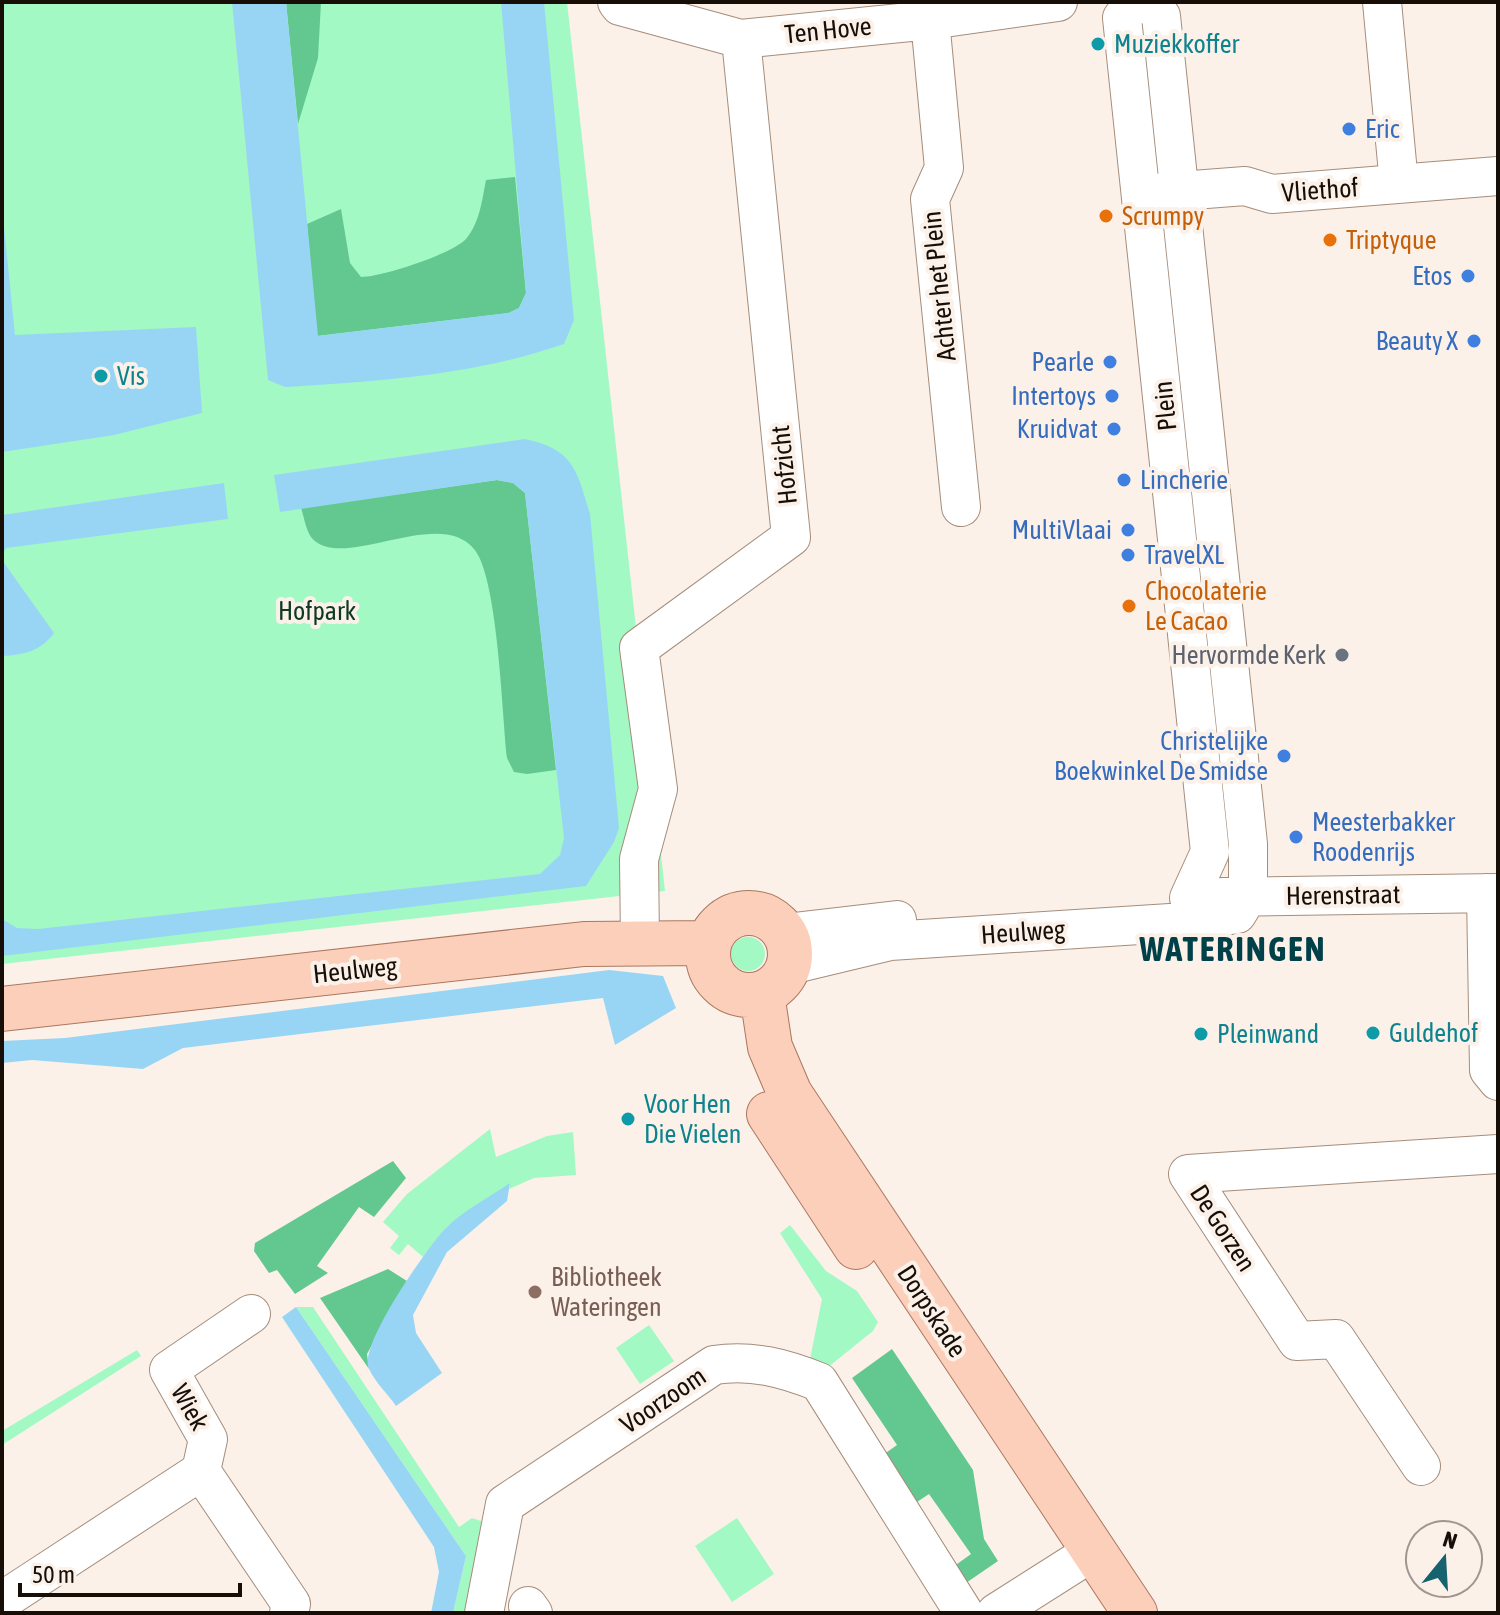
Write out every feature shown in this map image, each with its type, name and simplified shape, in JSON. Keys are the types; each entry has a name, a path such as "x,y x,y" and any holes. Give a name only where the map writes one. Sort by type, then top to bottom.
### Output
{"main road":[{"path":"743,913 767,917 768,971 712,973 709,943 722,923 743,913"},
{"name":"Heulweg","path":"2,1009 569,946 640,942 709,943"},
{"name":"Dorpskade","path":"768,971 770,1047 790,1094 1080,1560 1101,1613"},
{"name":"Dorpskade","path":"1080,1560 1135,1613"}],"street":[{"path":"617,2 620,6 741,39"},
{"name":"Ten Hove","path":"741,39 873,14 930,20 1058,2"},
{"name":"Plein","path":"1134,2 1122,18 1161,193 1244,810 1248,896"},
{"name":"Plein","path":"1149,2 1161,16 1161,193 1210,852 1189,898"},
{"path":"1382,2 1399,184"},
{"name":"Achter het Plein","path":"930,20 944,168 930,199 961,507"},
{"name":"Hofzicht","path":"640,942 639,859 658,789 639,648 791,537 741,39"},
{"name":"Vliethof","path":"1161,193 1245,186 1272,194 1498,176"},
{"path":"1206,815 1220,824 1234,824 1244,810"},
{"path":"1492,893 1489,1070 1498,1081"},
{"name":"Herenstraat","path":"1189,898 1492,893"},
{"name":"Heulweg","path":"768,971 890,941 1186,922 1237,914 1248,896"},
{"name":"Heulweg","path":"768,971 839,925 1189,898"},
{"name":"De Gorzen","path":"1421,1466 1336,1339 1297,1341 1188,1174 1498,1154"},
{"name":"Wiek","path":"251,1314 169,1370 208,1439 201,1471 291,1604 289,1613"},
{"name":"Voorzoom","path":"484,1613 505,1504 714,1365 739,1361 791,1371 819,1382 964,1613"},
{"path":"2,1601 201,1471"},
{"path":"996,1613 1080,1560"}],"green space":[{"name":"Hofpark","path":"2,2 567,2 665,891 2,964"},
{"path":"286,2 321,2 318,58 298,124"},
{"path":"515,177 526,293 519,308 509,313 317,336 307,224 341,209 350,263 361,277 371,276 416,264 458,245 466,239 474,225 486,180"},
{"path":"497,480 513,483 525,493 556,770 527,774 514,772 507,758 494,616 489,587 474,549 458,537 437,534 344,548 325,546 311,537 301,508"},
{"path":"748,937 760,942 765,954 760,966 748,971 736,966 731,954 736,942"},
{"path":"490,1129 496,1157 547,1136 573,1132 576,1175 534,1178 509,1189 510,1185 447,1227 423,1257 408,1244 399,1255 390,1248 399,1236 383,1222 407,1194"},
{"path":"393,1161 406,1178 374,1217 359,1207 317,1266 328,1273 295,1294 277,1270 269,1273 254,1251 255,1243"},
{"path":"790,1225 826,1271 857,1291 878,1322 873,1331 827,1368 810,1359 822,1299 780,1233"},
{"path":"388,1269 407,1281 367,1354 369,1369 320,1298"},
{"path":"296,1307 313,1307 459,1527 472,1518 484,1522 470,1613 453,1613 466,1556"},
{"path":"649,1325 674,1361 640,1384 616,1348"},
{"path":"892,1349 973,1470 984,1539 998,1561 963,1585 953,1567 971,1554 929,1494 911,1506 880,1457 897,1445 852,1378"},
{"path":"137,1350 141,1356 2,1445 2,1431"},
{"path":"737,1518 774,1574 732,1602 695,1546"}],"water":[{"path":"232,2 286,2 318,336 508,313 519,308 526,293 501,2 544,2 574,320 564,344 496,363 426,375 285,387 268,380"},
{"path":"2,207 15,335 196,327 202,413 114,435 2,452"},
{"path":"525,439 554,449 571,464 590,514 619,828 614,842 586,886 2,956 2,919 17,928 38,929 540,874 560,855 564,838 525,493 513,483 497,480 280,512 274,475"},
{"path":"224,483 228,519 6,548 2,555 2,515"},
{"path":"2,560 54,633 43,644 18,655 2,656"},
{"path":"609,970 663,976 676,1008 615,1045 603,998 183,1048 143,1069 32,1060 2,1063 2,1041 65,1038"},
{"path":"510,1183 507,1201 447,1252 413,1315 416,1333 442,1373 396,1406 368,1366 369,1354 385,1317 424,1255 445,1229"},
{"path":"296,1307 466,1556 453,1613 431,1613 439,1572 434,1547 282,1317"}],"place":[{"name":"Muziekkoffer","path":"1098,44"},
{"name":"Eric","path":"1349,129"},
{"name":"Scrumpy","path":"1106,216"},
{"name":"Triptyque","path":"1330,240"},
{"name":"Etos","path":"1468,276"},
{"name":"Beauty X","path":"1474,341"},
{"name":"Pearle","path":"1110,362"},
{"name":"Vis","path":"101,376"},
{"name":"Intertoys","path":"1112,396"},
{"name":"Kruidvat","path":"1114,429"},
{"name":"Lincherie","path":"1124,480"},
{"name":"MultiVlaai","path":"1128,530"},
{"name":"TravelXL","path":"1128,555"},
{"name":"Chocolaterie Le Cacao","path":"1129,606"},
{"name":"Hervormde Kerk","path":"1342,655"},
{"name":"Christelijke Boekwinkel De Smidse","path":"1284,756"},
{"name":"Meesterbakker Roodenrijs","path":"1296,837"},
{"name":"Guldehof","path":"1373,1033"},
{"name":"Pleinwand","path":"1201,1034"},
{"name":"Voor Hen Die Vielen","path":"628,1119"},
{"name":"Bibliotheek Wateringen","path":"535,1292"}],"district":[{"name":"WATERINGEN","path":"1233,949"}]}
